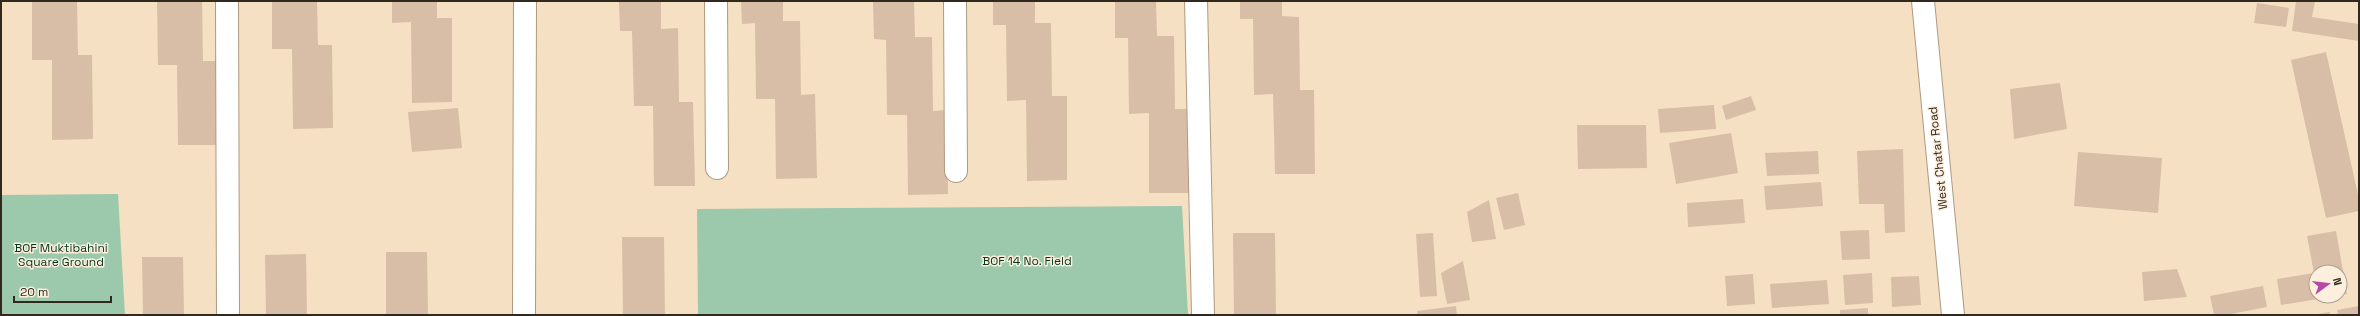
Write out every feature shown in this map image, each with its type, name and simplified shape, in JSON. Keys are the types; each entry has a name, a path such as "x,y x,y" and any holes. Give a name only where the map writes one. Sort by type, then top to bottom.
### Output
{"street":[{"path":"227,1 228,315"},
{"path":"524,315 525,1"},
{"path":"716,1 717,168"},
{"path":"955,1 956,171"},
{"path":"1196,1 1203,315"},
{"name":"West Chatar Road","path":"1923,1 1954,315"}],"green space":[{"name":"BOF Muktibahini Square Ground","path":"118,194 125,315 1,315 1,195"},
{"name":"BOF 14 No. Field","path":"1182,206 1188,315 698,315 697,209"}],"building":[{"path":"32,1 77,1 78,55 92,55 93,139 52,140 52,60 32,60"},
{"path":"157,1 202,1 203,61 218,61 219,145 178,145 177,65 158,65"},
{"path":"272,1 317,1 318,45 332,45 333,128 293,129 292,49 272,49"},
{"path":"392,1 437,1 437,18 452,18 452,102 412,103 411,22 392,23"},
{"path":"619,1 661,1 661,29 678,28 679,102 693,102 695,186 654,186 653,106 634,106 632,31 620,31"},
{"path":"741,1 783,1 783,21 800,21 801,95 815,94 817,178 776,179 775,99 756,99 755,23 742,24"},
{"path":"873,1 914,1 915,37 932,37 933,111 947,110 948,194 908,195 907,115 887,115 886,40 874,39"},
{"path":"993,1 1035,1 1035,23 1051,23 1052,96 1067,96 1067,180 1027,181 1026,100 1007,101 1006,25 993,25"},
{"path":"1115,1 1156,1 1157,36 1174,36 1175,109 1189,109 1190,193 1149,193 1149,113 1129,114 1128,38 1115,38"},
{"path":"1240,1 1282,1 1282,16 1299,17 1300,90 1314,90 1315,174 1275,174 1273,94 1254,95 1253,19 1240,19"},
{"path":"2296,1 2315,1 2312,17 2359,24 2359,41 2292,31"},
{"path":"2257,3 2289,8 2286,27 2254,23"},
{"path":"2326,52 2359,199 2359,211 2326,218 2291,60"},
{"path":"2060,83 2067,129 2014,139 2010,89"},
{"path":"1751,96 1756,110 1726,120 1722,106"},
{"path":"1714,105 1716,129 1660,133 1658,109"},
{"path":"458,108 462,148 412,152 408,112"},
{"path":"1577,125 1646,125 1647,168 1578,169"},
{"path":"1731,133 1738,173 1676,184 1669,143"},
{"path":"1903,149 1905,232 1885,233 1884,204 1859,204 1857,151"},
{"path":"1818,151 1819,174 1767,176 1765,153"},
{"path":"2078,152 2162,158 2158,213 2074,206"},
{"path":"1821,182 1823,206 1766,210 1764,186"},
{"path":"1518,193 1525,225 1504,230 1496,198"},
{"path":"1743,199 1745,223 1688,227 1687,203"},
{"path":"1489,200 1496,239 1472,242 1467,212"},
{"path":"1869,230 1870,259 1842,260 1840,231"},
{"path":"2336,231 2342,264 2312,264 2307,236"},
{"path":"1233,233 1275,233 1276,315 1234,315"},
{"path":"1433,233 1437,296 1420,297 1416,234"},
{"path":"622,237 664,237 665,315 623,315"},
{"path":"386,252 427,252 428,315 386,315"},
{"path":"306,254 307,315 266,315 265,255"},
{"path":"142,257 183,257 184,315 143,315"},
{"path":"1463,261 1470,300 1447,304 1441,273"},
{"path":"2177,269 2187,297 2144,301 2142,272"},
{"path":"1872,273 1873,303 1845,305 1843,275"},
{"path":"1753,274 1755,304 1727,306 1725,276"},
{"path":"2308,274 2308,301 2281,305 2277,279"},
{"path":"1919,276 1921,305 1892,307 1891,277"},
{"path":"1827,280 1829,304 1772,308 1770,284"},
{"path":"2263,286 2267,307 2226,315 2214,315 2210,296"},
{"path":"1456,306 1457,315 1417,315 1417,311"},
{"path":"2359,306 2359,315 2338,315 2337,310"},
{"path":"1868,308 1868,315 1840,315 1840,310"},
{"path":"2330,312 2330,315 2317,315 2317,314"}]}
